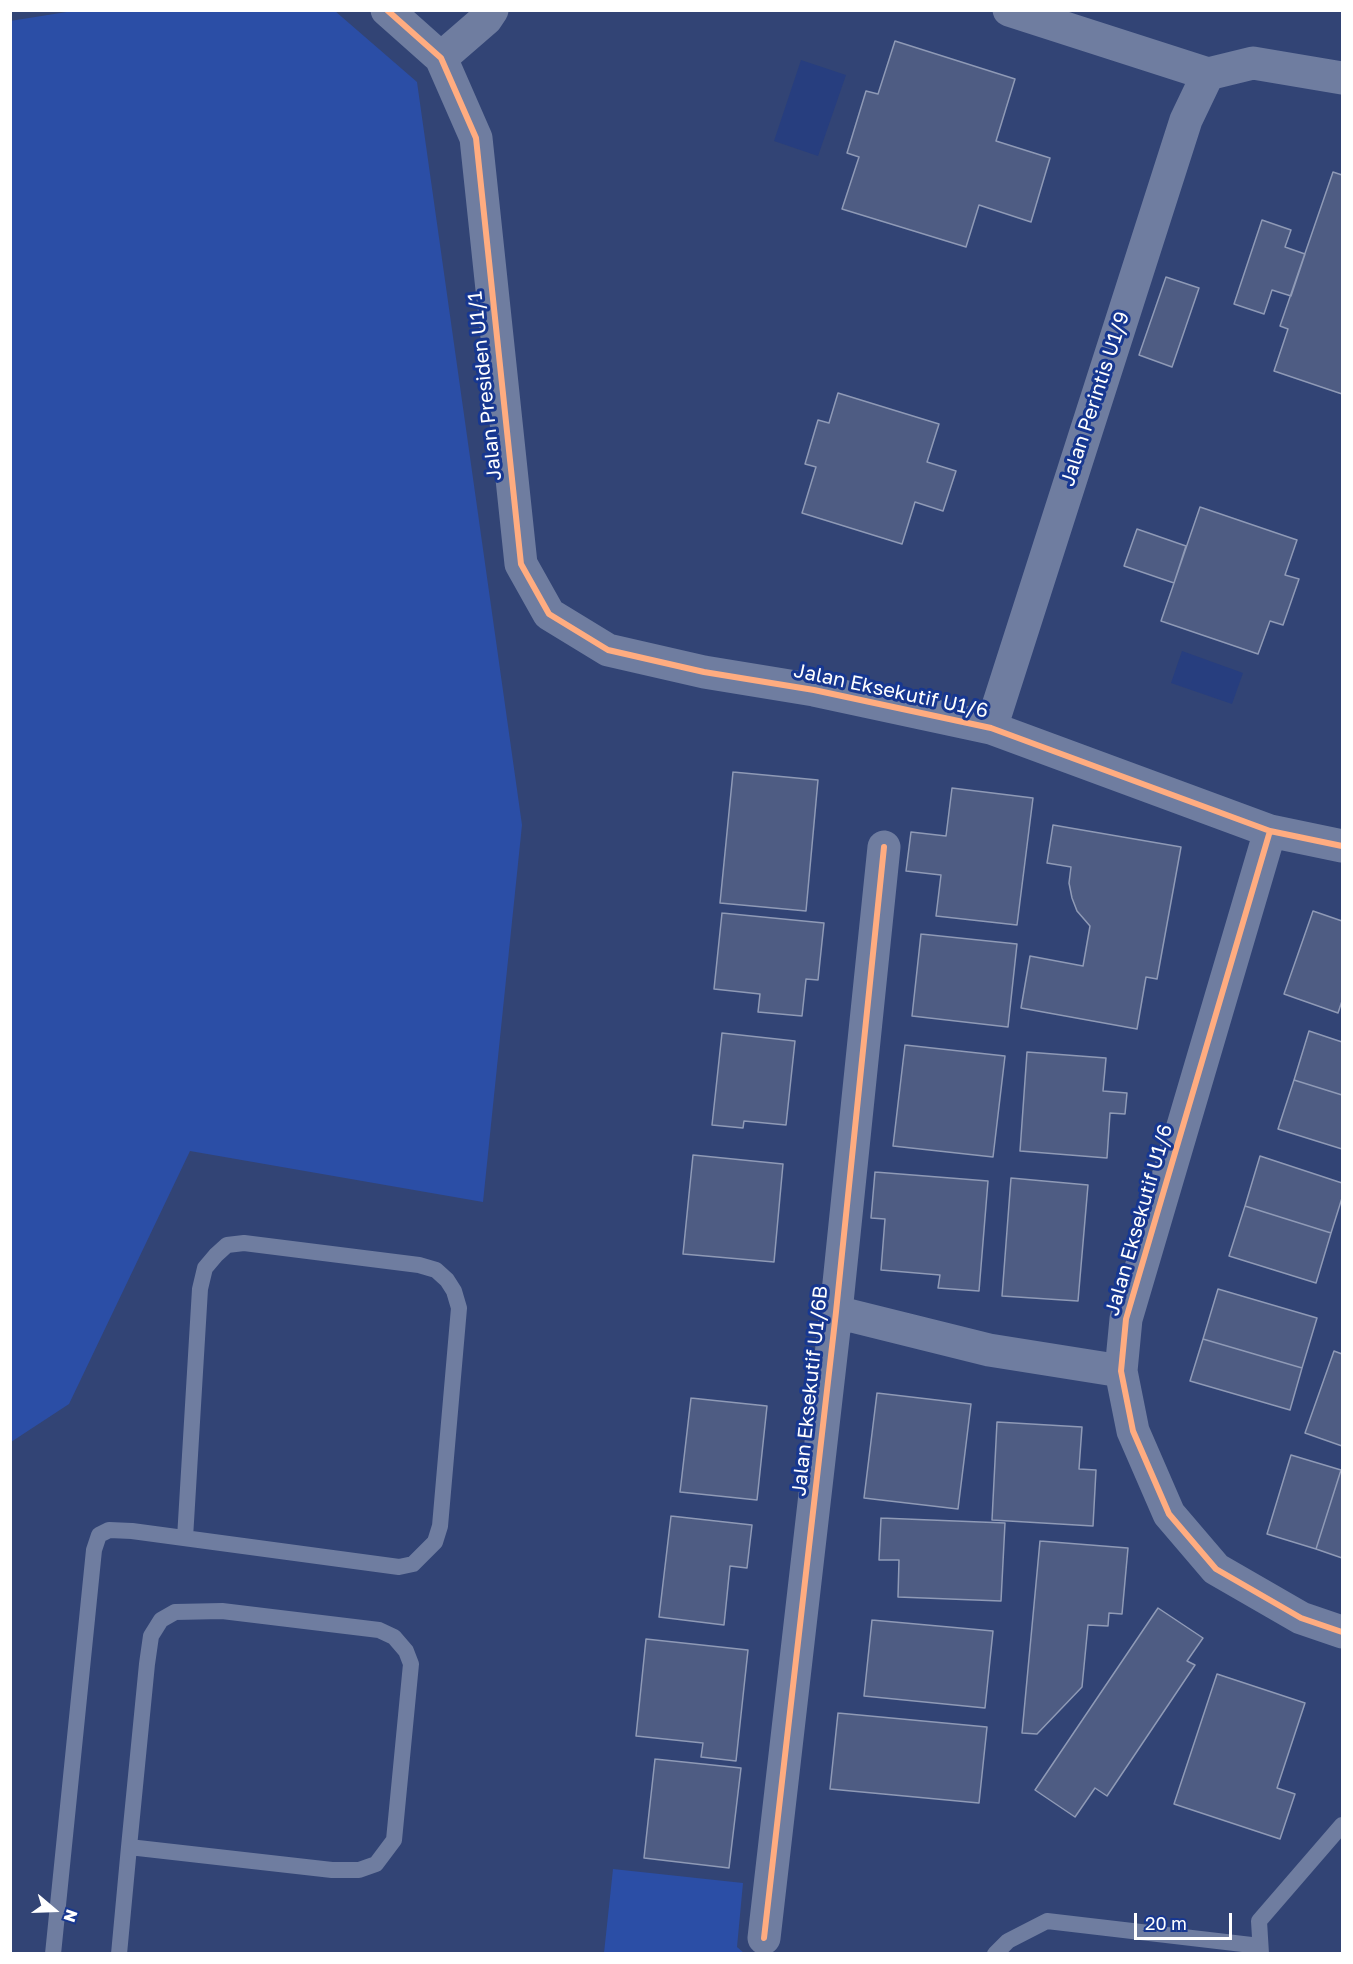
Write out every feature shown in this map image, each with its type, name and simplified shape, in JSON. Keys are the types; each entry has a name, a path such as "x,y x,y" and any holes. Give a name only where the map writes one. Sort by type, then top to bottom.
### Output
{"street":[{"name":"Jalan Presiden U1/1","path":"387,10 441,58 476,138 520,564 549,614 608,650 704,672"},
{"path":"441,58 486,20 492,10"},
{"path":"1009,10 1208,74 1253,63 1342,78"},
{"name":"Jalan Perintis U1/9","path":"991,728 1186,120 1208,74"},
{"name":"Jalan Eksekutif U1/6","path":"704,672 814,690 991,728 1270,831 1342,846"},
{"name":"Jalan Eksekutif U1/6","path":"1270,831 1126,1319 1122,1371 1133,1431 1168,1514 1216,1569 1301,1618 1342,1632"},
{"name":"Jalan Eksekutif U1/6B","path":"764,1938 836,1312 884,847"},
{"path":"836,1312 989,1350 1122,1371"}],"lane":[{"path":"53,1953 94,1550 99,1535 109,1530 399,1567 413,1564 426,1554 435,1542 440,1526 459,1308 454,1291 447,1280 436,1270 419,1265 244,1243 227,1245 216,1255 205,1268 200,1289 185,1538"},
{"path":"119,1953 129,1847 151,1636 161,1620 175,1612 222,1611 379,1630 394,1637 406,1651 411,1664 394,1840 376,1864 359,1870 332,1870 129,1847"},
{"path":"995,1953 1008,1941 1047,1921 1260,1950 1259,1922 1342,1825"}],"shaded area":[{"path":"73,11 335,11 417,82 522,825 483,1202 190,1151 69,1404 11,1442 10,21"},
{"path":"801,60 846,75 818,156 774,141"},
{"path":"1182,651 1243,673 1232,704 1171,683"},
{"path":"613,1869 743,1883 737,1947 744,1953 604,1953"}],"building":[{"path":"895,41 1015,79 996,141 1050,158 1031,222 979,205 966,247 842,209 859,157 847,153 866,91 878,94"},
{"path":"1333,172 1342,175 1342,394 1274,371 1288,329 1280,326"},
{"path":"1262,220 1291,230 1285,247 1305,254 1291,296 1272,290 1264,314 1234,304"},
{"path":"1166,277 1199,288 1172,367 1139,355"},
{"path":"838,393 939,424 927,462 956,471 943,511 915,502 902,544 802,513 816,467 805,464 818,420 829,423"},
{"path":"1200,507 1297,540 1285,575 1299,579 1283,625 1270,621 1258,654 1161,621"},
{"path":"1137,529 1186,546 1174,583 1124,566"},
{"path":"733,772 818,780 806,911 720,903"},
{"path":"952,788 1033,798 1017,925 936,916 941,875 906,871 911,832 946,836"},
{"path":"1053,825 1181,847 1157,979 1146,977 1137,1029 1021,1008 1030,956 1083,966 1090,926 1077,911 1072,898 1069,883 1071,867 1047,863"},
{"path":"1313,911 1342,921 1342,1001 1338,1013 1284,994"},
{"path":"722,913 824,923 818,980 806,979 802,1016 758,1012 760,994 714,989"},
{"path":"921,934 1017,944 1008,1027 912,1016"},
{"path":"1309,1031 1342,1042 1342,1095 1294,1080"},
{"path":"722,1033 795,1041 786,1125 744,1121 743,1128 712,1125"},
{"path":"905,1045 1005,1056 993,1157 893,1146"},
{"path":"1027,1052 1106,1058 1103,1091 1127,1093 1125,1114 1110,1113 1107,1158 1020,1151"},
{"path":"1294,1080 1342,1095 1342,1149 1278,1129"},
{"path":"693,1155 783,1164 774,1262 683,1254"},
{"path":"1260,1156 1342,1183 1342,1198 1331,1233 1245,1206"},
{"path":"875,1172 988,1181 979,1291 938,1288 940,1275 881,1270 885,1219 871,1218"},
{"path":"1011,1178 1088,1185 1078,1301 1002,1296"},
{"path":"1245,1206 1331,1233 1316,1283 1229,1256"},
{"path":"1218,1289 1317,1318 1302,1368 1203,1339"},
{"path":"1203,1339 1302,1368 1290,1410 1190,1381"},
{"path":"1334,1351 1342,1354 1342,1446 1305,1433"},
{"path":"877,1393 971,1404 958,1509 864,1498"},
{"path":"691,1398 767,1406 757,1500 680,1492"},
{"path":"997,1422 1082,1427 1079,1469 1096,1470 1093,1526 992,1520"},
{"path":"1291,1455 1341,1470 1316,1549 1267,1534"},
{"path":"1342,1471 1342,1558 1316,1549"},
{"path":"671,1516 752,1525 747,1568 730,1566 724,1625 659,1617"},
{"path":"881,1518 1005,1523 1001,1601 898,1597 899,1560 879,1560"},
{"path":"1040,1541 1128,1548 1122,1614 1109,1613 1108,1626 1088,1625 1082,1687 1037,1734 1022,1733"},
{"path":"1158,1608 1203,1638 1187,1661 1195,1665 1107,1796 1095,1788 1075,1817 1035,1790"},
{"path":"872,1620 993,1631 985,1708 864,1696"},
{"path":"646,1639 748,1650 736,1761 701,1757 703,1743 636,1736"},
{"path":"1217,1674 1305,1703 1277,1788 1295,1794 1280,1839 1174,1804"},
{"path":"838,1713 987,1727 979,1803 830,1789"},
{"path":"655,1759 741,1768 729,1868 644,1858"}],"cycle path":[{"path":"387,10 441,58 476,138 521,564 549,614 608,650 704,672 814,690 991,728 1270,831"},
{"path":"1342,846 1270,831 1126,1319 1121,1371 1133,1431 1169,1514 1216,1569 1301,1618 1342,1632"},
{"path":"764,1938 836,1312 884,847"}]}
